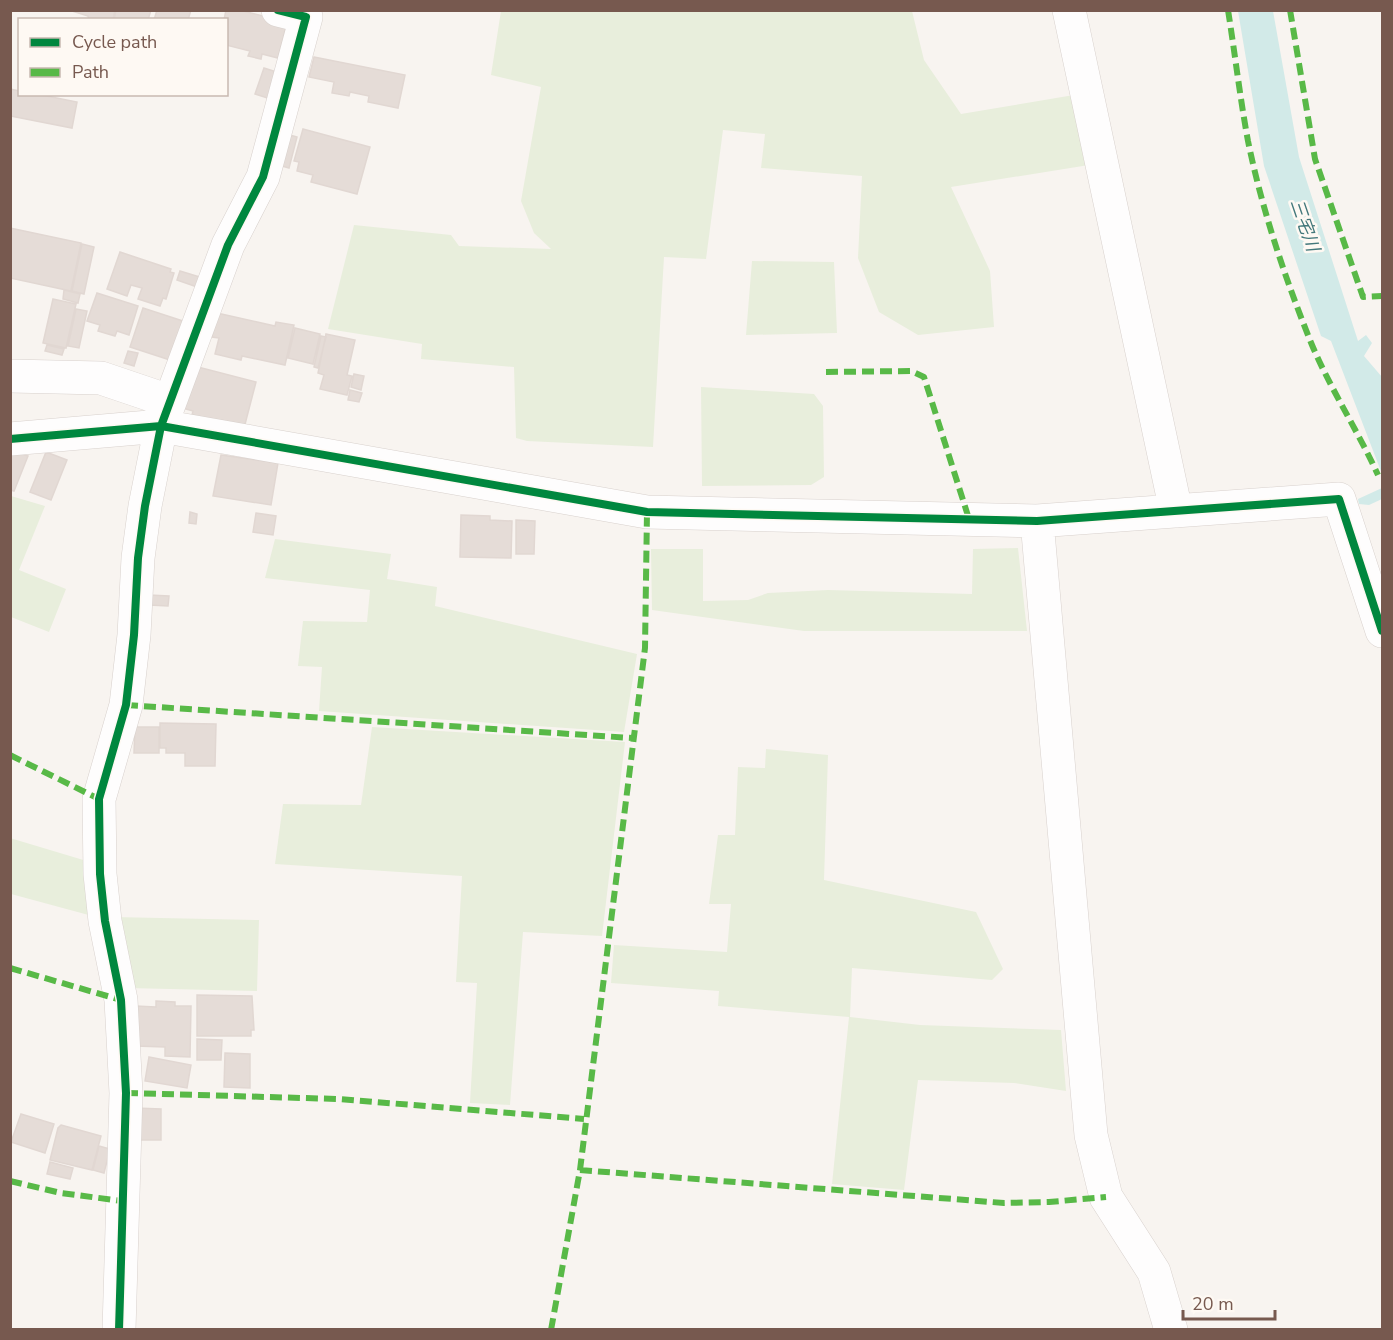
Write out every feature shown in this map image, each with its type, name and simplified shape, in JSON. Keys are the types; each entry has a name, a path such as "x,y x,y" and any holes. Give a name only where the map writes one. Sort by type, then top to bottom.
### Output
{"street":[{"path":"119,1329 126,1093 121,1000 105,921 100,874 99,799 126,705 134,635 138,558 145,506 165,414 228,245 263,177 306,17 278,10"},
{"path":"1069,10 1176,511"},
{"path":"10,376 101,378 165,414 647,512 1037,521 1339,499 1383,631"},
{"path":"10,439 165,414"},
{"path":"1037,521 1091,1135 1106,1197 1154,1272 1171,1329"}],"green space":[{"path":"501,11 912,11 924,60 961,114 1074,95 1089,165 951,187 990,271 994,327 918,335 879,312 858,258 862,176 761,168 765,134 723,130 706,259 664,257 653,447 527,441 516,438 514,367 421,359 422,344 328,329 354,225 451,235 459,246 551,249 534,233 521,201 541,87 491,75"},
{"path":"752,261 834,262 837,333 746,335"},
{"path":"701,387 814,394 823,406 824,477 811,485 702,486"},
{"path":"11,496 45,506 19,570 66,589 49,632 11,617"},
{"path":"275,539 391,554 387,579 437,587 435,606 637,654 624,732 319,711 322,667 298,666 303,621 367,622 370,590 265,578"},
{"path":"1018,548 1027,631 804,631 652,610 651,549 703,549 703,601 748,600 768,593 828,590 972,594 973,549"},
{"path":"372,727 625,742 602,936 523,932 510,1105 470,1103 477,983 456,982 462,876 275,864 283,804 361,805"},
{"path":"766,749 828,755 824,880 976,912 1003,969 992,980 852,968 850,1017 920,1025 1061,1030 1066,1091 1014,1083 918,1080 904,1190 832,1184 849,1017 718,1006 719,991 611,983 614,945 727,952 731,904 709,904 718,835 735,835 738,767 765,768"},
{"path":"10,838 90,862 96,917 11,894"},
{"path":"113,917 259,920 257,991 127,988"}],"water":[{"name":"三宅川","path":"1238,11 1273,11 1299,157 1358,341 1366,335 1372,343 1364,356 1382,377 1382,474 1331,341 1321,336 1264,166"},
{"path":"1382,488 1382,499 1369,505 1359,504 1358,499"}],"building":[{"path":"69,10 115,10 113,18 88,18"},
{"path":"116,10 151,10 149,18 114,18"},
{"path":"157,10 191,10 189,18 155,18"},
{"path":"226,10 239,10 287,22 278,58 262,54 261,59 248,56 250,51 228,46 228,18 224,18"},
{"path":"314,57 405,75 398,108 368,102 369,96 350,92 349,96 332,93 334,82 309,77"},
{"path":"264,68 283,74 274,100 255,94"},
{"path":"10,89 18,91 18,96 47,96 77,102 72,128 10,116"},
{"path":"303,129 370,147 357,194 311,182 313,175 297,171 299,162 294,161"},
{"path":"283,133 297,137 289,168 275,164"},
{"path":"10,228 81,243 71,291 10,278"},
{"path":"82,244 94,247 84,294 72,291"},
{"path":"120,252 171,269 170,272 174,273 166,299 163,298 160,306 138,299 142,288 131,285 127,296 107,289"},
{"path":"180,271 203,278 200,288 177,280"},
{"path":"64,290 80,294 78,303 63,299"},
{"path":"97,293 138,306 129,335 117,331 115,336 98,331 100,325 87,321"},
{"path":"53,299 76,304 66,348 43,343"},
{"path":"143,308 183,321 170,360 130,347"},
{"path":"76,309 87,311 79,348 68,346"},
{"path":"217,313 275,326 276,322 294,325 285,365 242,356 241,360 215,354 219,338 212,337"},
{"path":"295,328 320,334 313,364 288,358"},
{"path":"326,334 355,340 347,375 352,376 347,395 320,389 324,375 318,373"},
{"path":"321,336 326,337 318,368 314,367"},
{"path":"47,345 64,349 62,355 45,351"},
{"path":"128,351 138,353 134,366 124,363"},
{"path":"194,366 256,382 244,428 192,415 193,411 179,407"},
{"path":"354,374 364,376 361,390 351,387"},
{"path":"350,390 362,393 359,402 348,400"},
{"path":"10,450 28,456 14,491 10,490"},
{"path":"46,452 67,460 51,500 30,492"},
{"path":"221,455 278,463 271,505 213,496"},
{"path":"190,512 197,514 196,524 189,523"},
{"path":"256,513 276,516 273,535 253,532"},
{"path":"461,515 490,516 490,520 512,521 511,558 460,557"},
{"path":"516,520 535,521 534,554 516,554"},
{"path":"149,595 169,596 168,606 149,605"},
{"path":"160,723 216,724 215,766 185,766 185,753 166,753 166,748 160,748"},
{"path":"135,727 159,727 159,753 134,753"},
{"path":"197,995 252,996 254,1030 251,1030 251,1036 197,1036"},
{"path":"156,1001 175,1002 175,1006 191,1006 190,1057 165,1056 165,1047 136,1046 136,1006 156,1007"},
{"path":"197,1039 222,1040 221,1060 197,1060"},
{"path":"225,1053 250,1054 250,1088 224,1087"},
{"path":"149,1057 191,1065 187,1088 145,1081"},
{"path":"135,1108 161,1109 161,1140 134,1140"},
{"path":"21,1114 54,1124 45,1153 11,1142"},
{"path":"61,1125 101,1136 92,1170 50,1160 58,1128"},
{"path":"99,1146 110,1149 104,1173 93,1170"},
{"path":"50,1162 73,1168 70,1179 47,1174"}],"marked path":[{"path":"1228,10 1248,141 1260,193 1276,245 1312,345 1378,475"},
{"path":"1290,10 1315,159 1363,297 1382,296"},
{"path":"826,372 911,371 924,377 969,519"},
{"path":"551,1330 580,1170 645,648 647,512"},
{"path":"126,705 632,738"},
{"path":"10,755 99,799"},
{"path":"10,968 121,1000"},
{"path":"126,1093 339,1099 584,1119"},
{"path":"580,1170 1004,1203 1106,1197"},
{"path":"10,1181 61,1193 122,1201"}],"cycle path":[{"path":"119,1330 126,1093 121,1000 105,921 100,874 99,799 126,705 134,635 138,558 145,506 161,426 228,245 263,177 306,17 278,10"},
{"path":"10,439 161,426 647,512 1037,521 1339,499 1382,631"}]}
